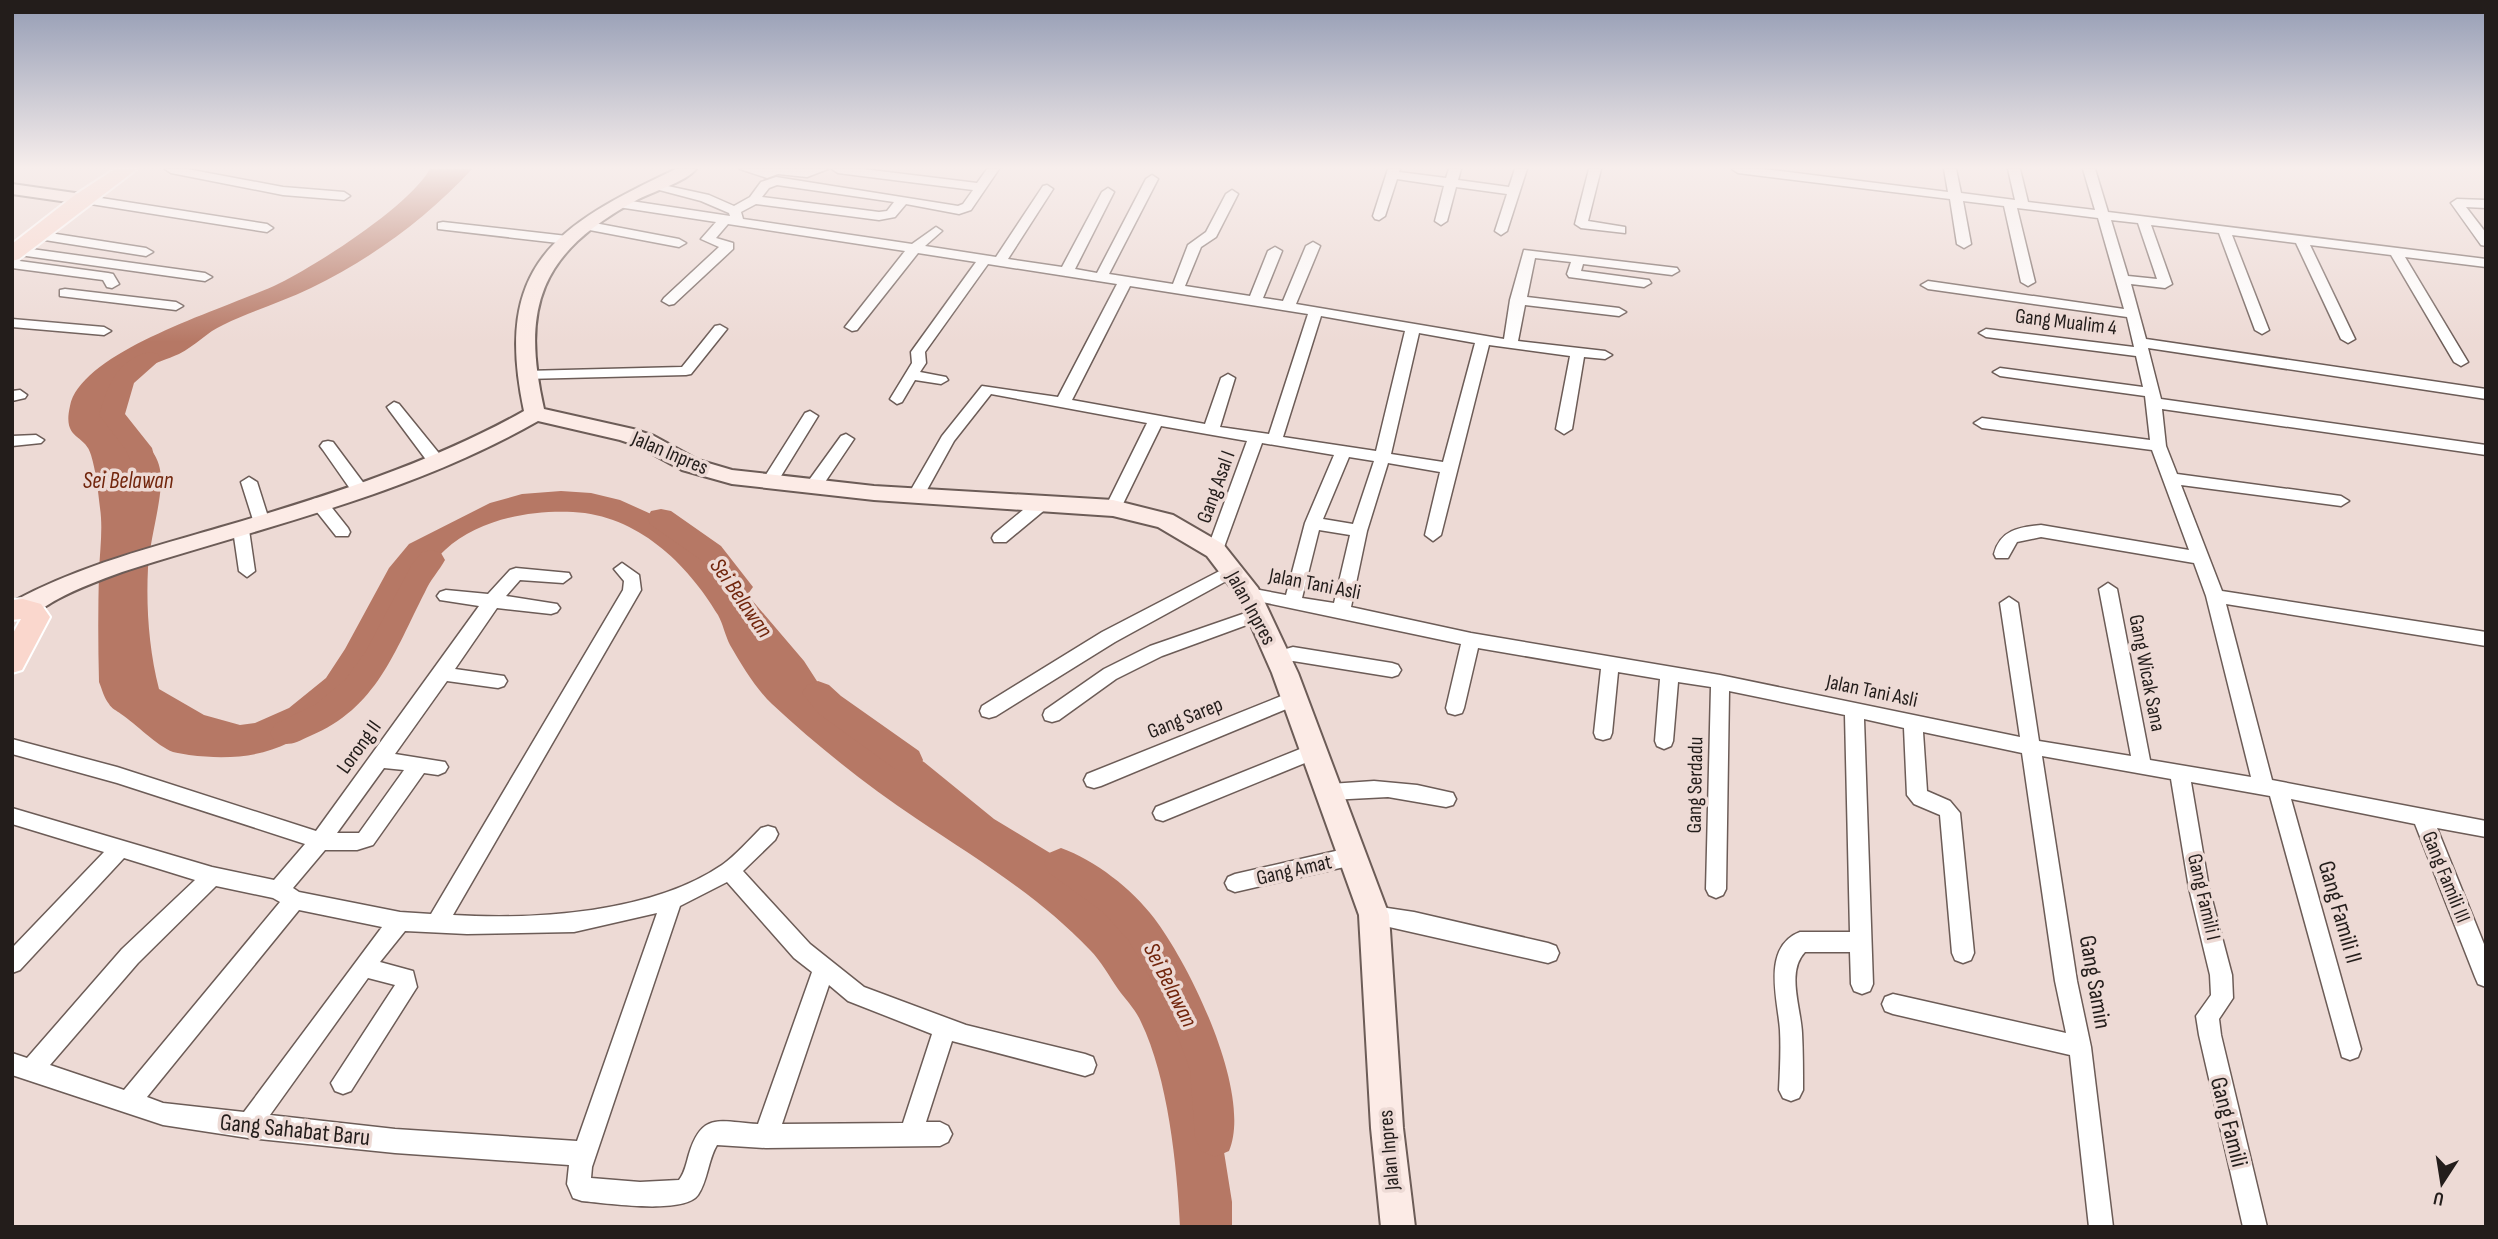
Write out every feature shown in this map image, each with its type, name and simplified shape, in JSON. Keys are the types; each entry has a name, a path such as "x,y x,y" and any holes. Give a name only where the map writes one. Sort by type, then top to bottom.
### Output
{"main road":[{"path":"14,256 47,227"},
{"path":"12,662 37,617 34,612 18,609"}],"street":[{"path":"259,227 267,228"},
{"path":"450,227 567,240"},
{"path":"18,609 50,592 97,573 241,530 436,461 486,441 536,415 525,375 525,310 539,276 567,240 582,227"},
{"path":"594,227 679,243"},
{"path":"669,301 728,246 707,239 722,227"},
{"path":"784,227 1255,301 1315,313 1605,355"},
{"path":"1000,262 1023,227"},
{"path":"1066,273 1090,227"},
{"path":"1101,277 1127,227"},
{"path":"1177,290 1195,244 1216,227"},
{"path":"1502,231 1503,227"},
{"path":"1599,227 1620,230"},
{"path":"1961,227 1964,244"},
{"path":"2019,227 2028,282"},
{"name":"Gang Famili II","path":"2107,227 2133,314 2152,398 2158,446 2215,596 2350,1049"},
{"path":"2122,279 2165,284 2145,227"},
{"path":"2198,227 2486,263"},
{"path":"2224,230 2262,330"},
{"path":"852,327 914,249 936,231"},
{"path":"37,235 146,252"},
{"path":"1510,343 1529,253 1530,236"},
{"path":"2302,241 2348,339"},
{"path":"1288,307 1313,246"},
{"path":"1255,301 1275,251"},
{"path":"2396,252 2460,362"},
{"path":"1529,253 1672,271"},
{"path":"14,256 205,277"},
{"path":"14,256 110,281 83,295"},
{"path":"1578,259 1573,272 1575,275 1644,283"},
{"path":"897,399 919,363 917,356 920,348 985,260"},
{"path":"1063,403 1080,365 1125,282"},
{"path":"1928,285 2133,314"},
{"path":"65,293 176,306"},
{"path":"1517,300 1619,312"},
{"path":"1275,439 1315,313"},
{"path":"12,323 104,331"},
{"path":"1341,611 1359,531 1383,456 1413,327"},
{"path":"525,375 682,372 689,369 720,329"},
{"name":"Gang Mualim 4","path":"1986,333 2140,347 2486,394"},
{"path":"1433,535 1483,339"},
{"path":"1564,429 1578,352"},
{"path":"2000,373 2486,450"},
{"path":"911,375 941,380"},
{"path":"1211,430 1228,378"},
{"path":"916,495 947,439 987,389 1256,438 1449,468"},
{"path":"394,407 436,461"},
{"name":"Jalan Inpres","path":"536,415 625,434 711,472 813,487 1113,508 1165,521 1215,550 1246,593 1278,658 1315,751 1374,915 1386,1115 1398,1227"},
{"path":"770,481 810,416"},
{"path":"1113,508 1156,420"},
{"path":"1982,423 2158,446"},
{"name":"Gang Asal I","path":"1215,550 1256,438"},
{"path":"813,487 846,439"},
{"path":"12,441 36,440"},
{"path":"328,446 359,489"},
{"path":"1293,601 1313,523 1344,450"},
{"path":"2172,479 2341,502"},
{"path":"249,482 262,523"},
{"path":"319,503 342,532"},
{"path":"1000,538 1041,503"},
{"path":"1313,523 1359,531"},
{"path":"241,530 247,571"},
{"path":"2002,554 2009,538 2022,532 2041,531 2201,558"},
{"path":"438,921 632,590 633,579 622,569"},
{"name":"Lorong II","path":"129,1101 286,895 320,841 492,601 516,574 563,578"},
{"name":"Gang Wicak Sana","path":"2108,589 2142,766"},
{"path":"989,712 1048,672 1164,605 1246,593"},
{"path":"1052,715 1110,674 1156,651 1246,593"},
{"name":"Jalan Tani Asli","path":"1246,593 1471,640 1720,682 2031,747 2271,788 2486,829"},
{"path":"446,596 551,608"},
{"path":"2215,596 2486,639"},
{"name":"Gang Samin","path":"2009,603 2066,981 2080,1047 2101,1227"},
{"path":"1455,708 1471,640"},
{"path":"1278,658 1293,654 1392,670"},
{"path":"1603,733 1610,665"},
{"path":"442,674 498,681"},
{"path":"1664,741 1669,674"},
{"name":"Gang Serdadu","path":"1716,889 1720,682"},
{"name":"Gang Sarep","path":"1094,780 1294,698"},
{"path":"1854,710 1862,984"},
{"path":"1913,723 1917,795 1926,802 1943,806 1950,813 1963,953"},
{"path":"12,746 117,775 320,841 356,842 366,839 428,766 378,759"},
{"path":"1163,813 1315,751"},
{"name":"Gang Famili I","path":"2180,774 2199,888 2221,975 2222,998 2207,1016"},
{"path":"1330,792 1356,788 1394,788 1446,799"},
{"path":"12,816 212,876 286,895 400,921 438,921 467,925 574,923 673,900 730,871 768,834"},
{"name":"Gang Famili III","path":"2422,816 2486,977"},
{"path":"12,963 120,849"},
{"name":"Gang Amat","path":"1235,883 1353,856"},
{"path":"730,871 823,970 856,994 945,1028 1085,1065"},
{"path":"21,1067 212,876"},
{"path":"673,900 578,1176 582,1189 674,1195 685,1192 691,1186 701,1152 712,1133 766,1136 940,1134"},
{"path":"1374,915 1414,921 1548,953"},
{"path":"248,1126 363,967 400,921"},
{"path":"1791,1090 1791,1028 1785,999 1787,955 1800,942 1860,943"},
{"path":"343,1083 407,987 405,978 363,967"},
{"path":"766,1136 823,970"},
{"path":"1893,1004 2080,1047"},
{"name":"Gang Famili","path":"2207,1016 2215,1064 2255,1227"},
{"path":"911,1134 945,1028"},
{"name":"Gang Sahabat Baru","path":"21,1067 163,1114 248,1126 408,1142 564,1153 586,1152"}],"water":[{"name":"Sei Belawan","path":"369,227 409,227 333,277 217,328 179,354 130,376 116,390 112,400 112,413 116,422 144,443 159,466 160,494 147,583 151,644 159,689 204,715 240,725 255,723 289,708 326,678 389,568 409,544 490,503 522,494 561,491 591,493 620,500 660,518 716,558 804,661 824,692 861,729 924,762 994,819 1083,873 1148,943 1176,986 1220,1127 1232,1202 1232,1227 1180,1227 1170,1122 1158,1069 1134,1009 1094,954 1029,896 879,792 789,719 766,698 749,676 730,645 718,615 691,577 658,545 618,522 573,512 540,513 489,524 458,539 414,585 344,693 319,722 286,744 244,756 189,755 175,752 160,745 110,705 99,682 101,523 97,481 88,448 72,431 68,417 80,385 101,366 129,348 280,283"}],"waterway":[{"name":"Sei Belawan","path":"143,463 139,448 112,415 122,380 149,359"},
{"name":"Sei Belawan","path":"661,518 711,553 738,587"},
{"name":"Sei Belawan","path":"286,733 328,713 356,688 378,657 413,587 431,560"},
{"name":"Sei Belawan","path":"818,693 830,705 907,760"},
{"name":"Sei Belawan","path":"1061,863 1116,901 1142,930 1183,1000 1209,1070 1215,1137"}]}
